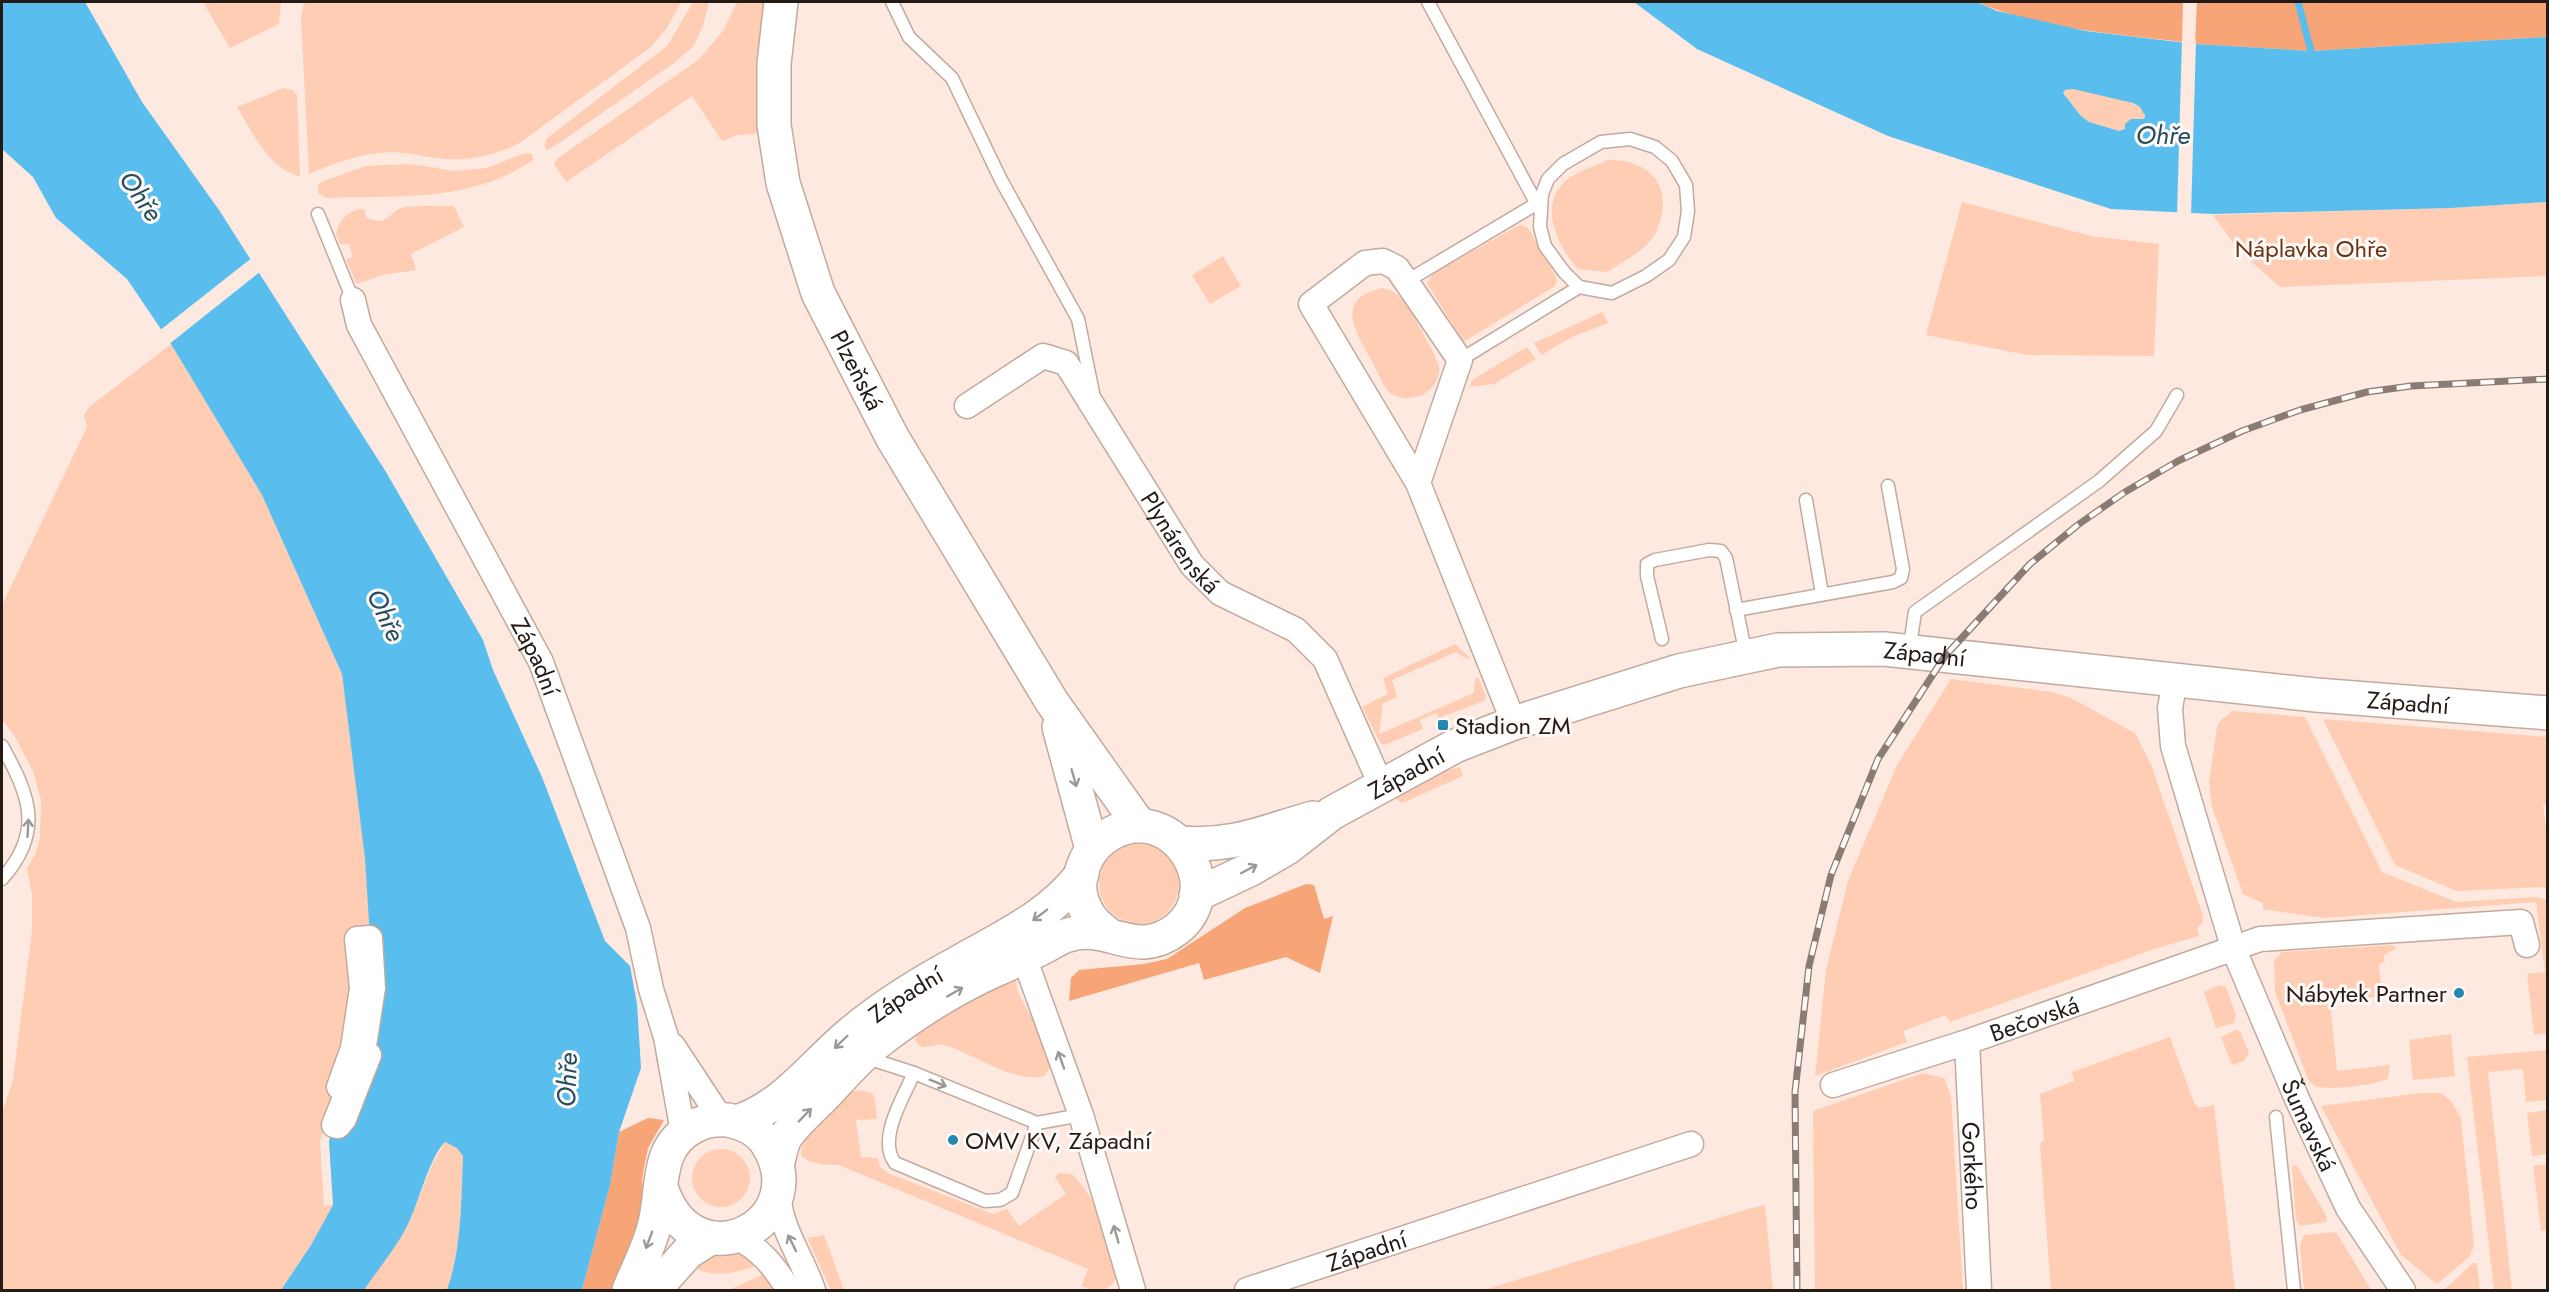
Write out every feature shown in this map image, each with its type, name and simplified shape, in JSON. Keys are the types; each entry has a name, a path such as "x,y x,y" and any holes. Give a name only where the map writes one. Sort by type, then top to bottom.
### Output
{"street":[{"name":"Plzeňská","path":"781,2 774,64 774,125 783,183 818,293 892,436 1052,702 1140,826"},
{"path":"1418,483 1460,360 1397,268 1383,261 1365,263 1311,304 1418,483 1514,723"},
{"name":"Západní","path":"353,300 359,325 541,662 638,928 651,989 666,1036 683,1132 701,1123 729,1121 757,1115 783,1098 843,1039 892,1001 1039,918 1073,886 1105,837 1122,828 1140,826 1155,828 1181,843 1205,845 1239,841 1332,813"},
{"name":"Plynárenská","path":"967,406 1043,356 1066,363 1192,565 1220,593 1296,630 1325,659 1381,785"},
{"name":"Západní","path":"654,1290 688,1252 722,1237 743,1234 758,1225 771,1211 786,1137 879,1041 939,1001 978,978 1069,934 1095,933 1109,935 1126,942 1145,943 1163,938 1179,927 1190,912 1196,895 1251,869 1287,848 1332,813 1455,746 1514,723 1678,671 1778,650 1884,649 2316,695 2547,713"},
{"name":"Šumavská","path":"2175,680 2170,708 2173,746 2235,950 2297,1099 2348,1208 2403,1290"},
{"name":"Plzeňská","path":"1052,702 1081,801 1087,862"},
{"path":"1181,843 1191,859 1197,876 1196,895"},
{"path":"1087,862 1080,887 1084,907 1094,923 1109,935"},
{"path":"2235,950 2260,939 2522,922 2527,945"},
{"path":"370,938 374,988 363,1052 369,1055 344,1119 338,1126 334,1125 348,1090 339,1087 353,1048 362,988 357,939 370,938"},
{"name":"Bečovská","path":"1833,1084 1967,1042 2235,950"},
{"path":"1024,957 1081,1115 1133,1290"},
{"name":"Západní","path":"666,1036 729,1121 752,1128 764,1139 775,1155 780,1212 787,1234 813,1290"},
{"name":"Gorkého","path":"1967,1042 1979,1290"},
{"path":"629,1290 652,1232 661,1187 662,1167 669,1148 683,1132"},
{"name":"Západní","path":"1247,1290 1691,1144"},
{"path":"661,1187 667,1207 680,1223 694,1233 722,1237 759,1250 789,1290"}],"lane":[{"path":"892,2 909,37 952,78 1001,180 1078,320 1097,412"},
{"path":"1407,281 1538,207 1548,179 1563,164 1601,142 1630,139 1655,147 1672,161 1686,185 1688,211 1684,237 1669,260 1646,276 1612,292 1579,286 1564,272 1545,246 1538,207 1428,2"},
{"path":"318,214 353,300"},
{"path":"1460,360 1579,286"},
{"path":"1909,653 1916,612 2099,482 2156,431 2176,395"},
{"path":"1736,610 1893,582 1901,578 1903,569 1888,486"},
{"path":"1806,500 1822,594"},
{"path":"1662,639 1647,576 1647,564 1655,560 1709,550 1721,551 1726,558 1746,657"},
{"path":"2,746 23,789 29,814 27,839 12,867 2,879"},
{"path":"863,1056 914,1073 1038,1123 1081,1115"},
{"path":"914,1073 888,1134 891,1158 895,1163 985,1201 1000,1200 1012,1193 1038,1123"},
{"path":"2276,1117 2294,1290"}],"green space":[{"path":"203,2 281,2 279,24 230,48"},
{"path":"304,2 681,2 667,28 651,47 518,144 488,155 458,159 396,152 369,154 348,159 309,174 301,18"},
{"path":"693,2 709,2 703,26 693,47 674,63 559,143 548,150 545,148 546,139 667,46"},
{"path":"737,2 765,2 760,37 762,133 738,135 722,141 692,96 566,182 554,164 557,159 698,60 723,31"},
{"path":"284,88 293,90 297,96 300,176 279,166 270,158 237,107"},
{"path":"2073,89 2122,99 2140,107 2144,111 2144,119 2131,119 2125,129 2119,131 2089,122 2081,116 2063,93 2065,90"},
{"path":"525,153 532,154 533,160 509,174 484,184 459,190 406,196 326,198 318,193 318,185 321,182 366,166 410,164 455,171 487,168"},
{"path":"1608,160 1632,163 1651,174 1658,182 1663,204 1660,220 1655,233 1645,246 1607,272 1578,269 1557,236 1553,224 1554,199 1559,188 1569,178"},
{"path":"1962,202 2091,236 2159,244 2154,356 2027,355 1926,335"},
{"name":"Náplavka Ohře","path":"2547,202 2547,276 2280,287 2239,251 2213,215 2451,208"},
{"path":"454,206 464,227 411,254 416,270 382,275 357,284 346,260 353,257 349,244 340,244 336,234 340,224 349,213 364,209 366,217 379,221 405,207"},
{"path":"1522,225 1528,228 1554,273 1557,281 1555,286 1465,341 1462,340 1427,283 1434,273"},
{"path":"1223,256 1241,286 1210,304 1192,275"},
{"path":"1383,288 1395,293 1405,303 1439,367 1439,374 1433,386 1420,396 1404,398 1394,396 1387,390 1355,328 1353,308 1358,300 1368,293"},
{"path":"1602,312 1608,323 1572,337 1541,355 1534,343"},
{"path":"171,344 262,495 342,674 365,859 372,955 320,1142 324,1206 333,1205 311,1245 281,1290 2,1290 2,1113 13,1079 32,931 32,895 27,868 35,855 40,838 41,801 33,771 15,737 2,719 2,605 87,427 84,415 88,408"},
{"path":"1527,347 1536,359 1494,384 1470,387 1472,380"},
{"path":"1455,644 1470,658 1467,659 1456,652 1392,680 1397,697 1383,703 1379,734 1474,693 1475,679 1479,678 1486,698 1484,701 1439,718 1436,713 1420,720 1423,729 1385,745 1381,744 1362,707 1388,694 1383,678"},
{"path":"1951,679 2051,692 2069,697 2135,733 2152,767 2203,916 2203,922 2197,929 2199,936 2151,950 1950,1022 1946,1015 1903,1031 1907,1042 1815,1076 1826,970 1848,881 1897,765"},
{"path":"2232,711 2305,717 2382,872 2456,902 2536,897 2547,900 2547,1033 2534,1035 2527,974 2545,972 2536,902 2324,918 2263,909 2263,903 2243,894 2212,807 2209,781 2217,727 2220,721"},
{"path":"2323,719 2547,737 2547,805 2543,805 2548,844 2547,889 2540,887 2457,891 2395,865"},
{"path":"1460,767 1463,776 1402,803 1388,794 1422,777"},
{"path":"1139,844 1154,847 1167,856 1176,869 1179,884 1176,899 1167,912 1154,921 1139,924 1124,921 1111,912 1102,899 1099,884 1102,869 1111,856 1124,847"},
{"path":"2392,945 2397,948 2383,956 2385,961 2379,965 2382,996 2330,1002 2337,1071 2390,1065 2388,1078 2374,1083 2352,1086 2330,1088 2315,1086 2308,1079 2275,992 2274,960 2282,952"},
{"path":"1016,976 1017,990 1046,1046 1052,1064 1045,1076 1020,1076 944,1045 925,1047 915,1040 918,1028"},
{"path":"2219,985 2226,987 2236,1016 2234,1023 2216,1028 2204,992"},
{"path":"2236,1030 2240,1031 2249,1053 2244,1061 2232,1065 2221,1037"},
{"path":"2451,1034 2455,1076 2413,1080 2409,1040"},
{"path":"2170,1037 2194,1103 2199,1108 2214,1105 2235,1290 2051,1290 2040,1144 2044,1140 2040,1094 2074,1081 2072,1072"},
{"path":"2548,1050 2547,1100 2526,1102 2523,1069 2488,1072 2512,1290 2494,1290 2467,1057"},
{"path":"1923,1073 1944,1078 1951,1096 1963,1290 1815,1290 1813,1111"},
{"path":"858,1090 872,1093 875,1099 877,1119 856,1120 861,1157 878,1158 880,1167 888,1173 993,1214 1007,1209 1019,1226 1066,1194 1055,1177 1059,1173 1072,1174 1082,1185 1096,1209 1117,1276 1115,1281 1107,1288 1097,1290 1081,1286 1088,1269 839,1165 819,1164 804,1158 801,1155 802,1147 810,1132 845,1094"},
{"path":"2420,1093 2441,1093 2451,1101 2461,1118 2474,1245 2470,1256 2437,1284 2401,1255 2321,1106"},
{"path":"2547,1110 2547,1154 2532,1156 2527,1113"},
{"path":"445,1142 457,1148 463,1156 458,1241 447,1290 364,1290 407,1226 433,1163"},
{"path":"721,1149 732,1151 745,1162 750,1178 748,1189 737,1202 721,1207 710,1205 697,1194 692,1178 694,1167 705,1154"},
{"path":"2547,1164 2547,1230 2541,1231 2533,1166"},
{"path":"2293,1165 2297,1166 2327,1217 2326,1222 2300,1226 2296,1220"},
{"path":"1765,1205 1773,1290 1484,1290 1748,1209"},
{"path":"2336,1232 2371,1290 2304,1290 2300,1244 2304,1235"},
{"path":"824,1235 844,1290 831,1290 807,1238"},
{"path":"730,1251 742,1252 759,1264 725,1274 708,1273 691,1266 708,1255"},
{"path":"2473,1263 2477,1263 2480,1290 2444,1290"},
{"path":"767,1273 779,1290 730,1290 731,1289"}],"shaded area":[{"path":"1977,2 2183,2 2182,42 2051,24 2026,19"},
{"path":"2197,2 2547,2 2547,37 2311,51 2195,44"},
{"path":"1306,884 1314,885 1324,919 1333,916 1320,973 1286,957 1204,980 1199,963 1069,1001 1071,978 1079,970 1144,964 1167,959 1245,908"},
{"path":"648,1118 664,1120 648,1148 644,1167 642,1181 647,1211 615,1290 582,1290 610,1185 619,1132"}],"water":[{"name":"Ohře","path":"2,2 85,2 142,102 219,210 386,472 483,640 493,670 542,777 605,941 630,966 637,1004 641,1068 619,1132 610,1185 582,1290 447,1290 458,1241 463,1156 457,1148 445,1142 434,1158 404,1233 364,1290 281,1290 311,1245 333,1205 329,1142 370,938 365,859 342,674 262,495 171,344 127,279 56,218 33,177 2,149"},
{"name":"Ohře","path":"1634,2 1977,2 1997,11 2086,31 2195,44 2311,51 2547,37 2547,202 2451,208 2213,214 2111,209 1888,136 1697,49","holes":["2073,89 2133,103 2140,107 2145,116 2144,119 2131,119 2125,124 2125,129 2119,131 2089,122 2081,116 2063,93 2065,90"]}],"pier":[{"path":"2182,39 2196,41 2191,216 2177,215"},
{"path":"253,257 261,271 168,345 159,331"}],"waterway":[{"path":"2298,2 2311,51"}],"railway":[{"path":"1797,1290 1795,1092 1809,966 1831,875 1878,759 1945,656 2030,564 2079,524 2125,492 2178,461 2242,431 2300,410 2367,392 2411,386 2548,379"}],"place":[{"name":"Stadion ZM","path":"1443,725"},
{"name":"Nábytek Partner","path":"2459,993"},
{"name":"OMV KV, Západní","path":"953,1140"}]}
